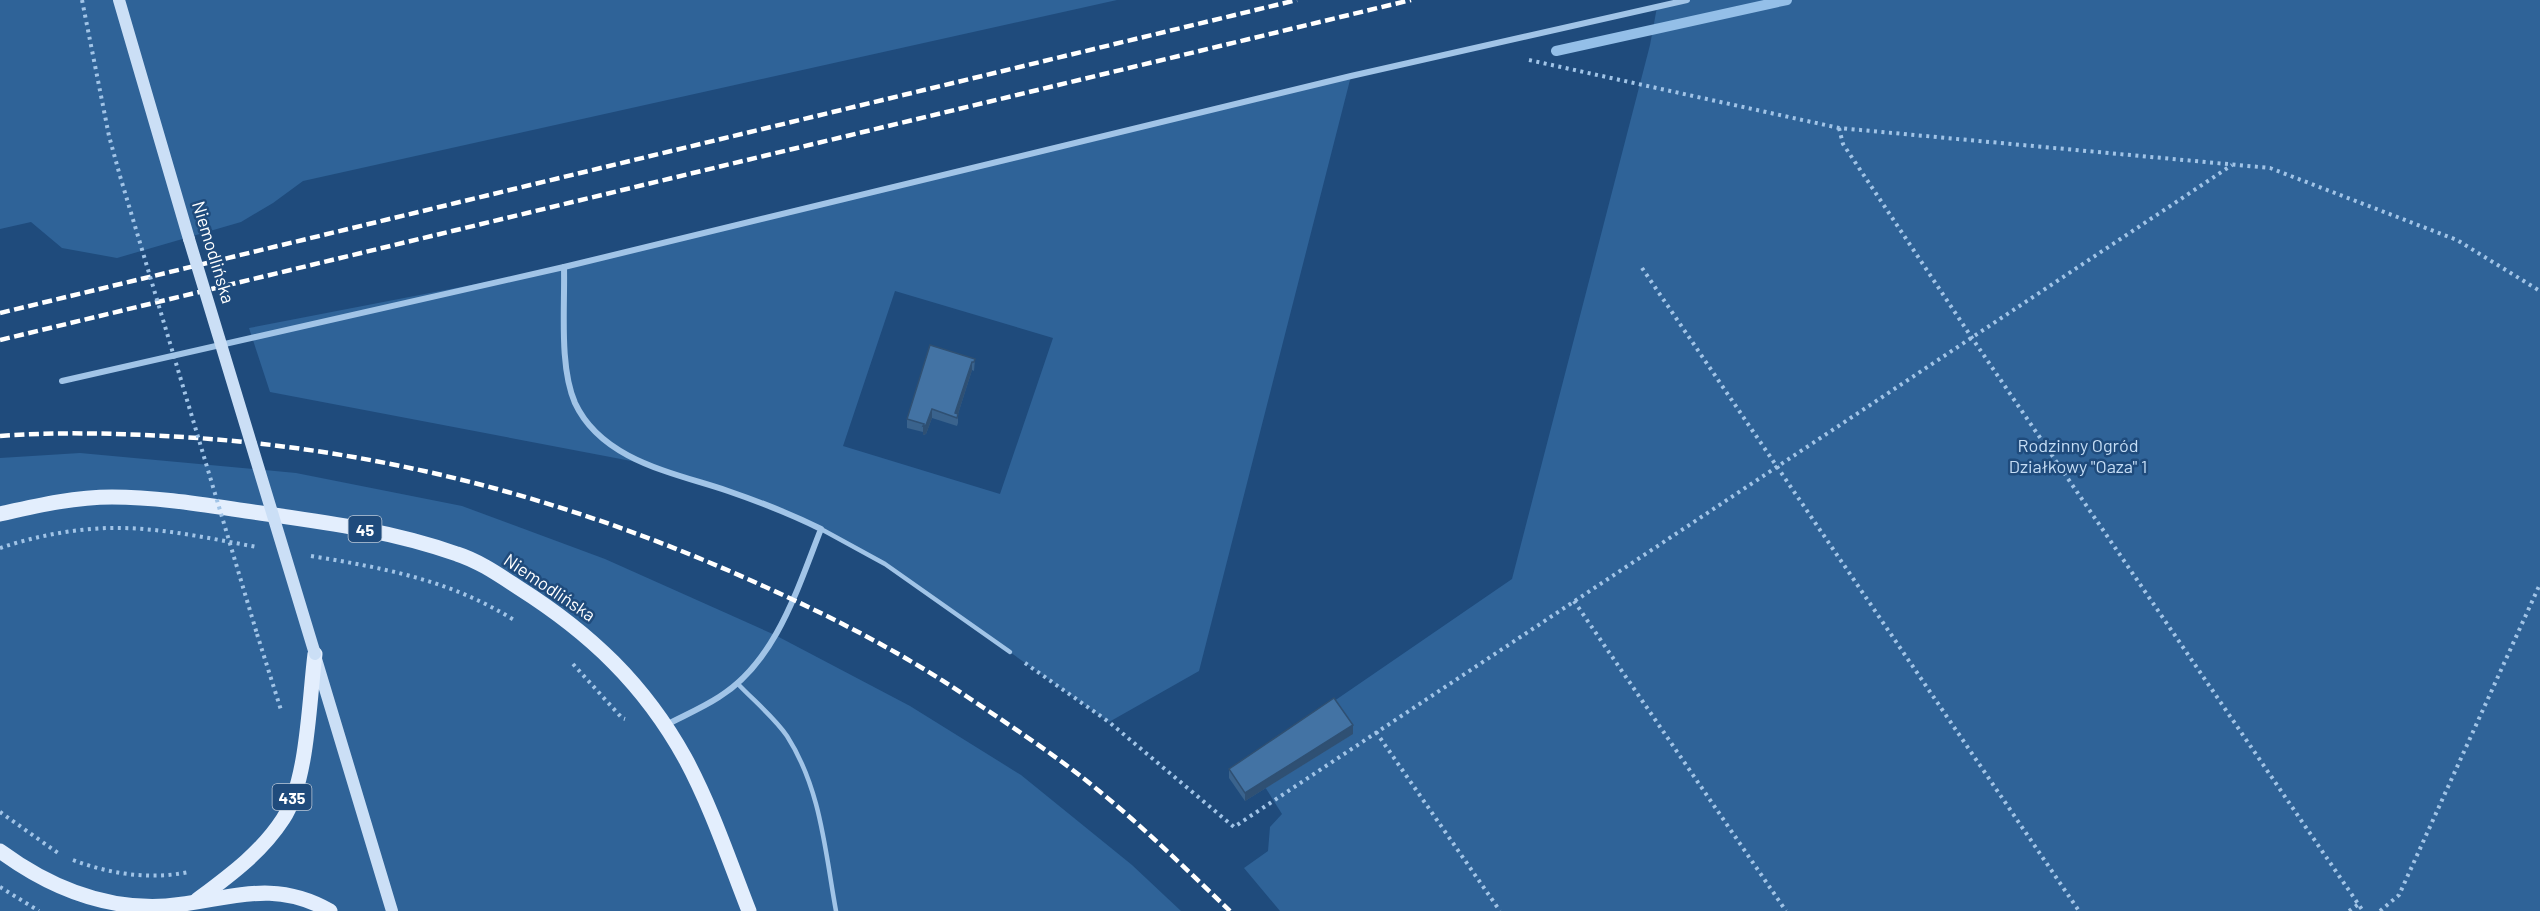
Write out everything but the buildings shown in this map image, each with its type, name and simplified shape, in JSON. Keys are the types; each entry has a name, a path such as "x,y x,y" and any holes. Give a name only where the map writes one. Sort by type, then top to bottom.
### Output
{"main road":[{"name":"Niemodlińska","path":"119,0 392,911"},
{"name":"Niemodlińska","path":"0,514 42,505 111,497 154,500 312,520 419,541 460,555 495,572 565,618 612,659 666,725"},
{"name":"435","path":"196,901 243,866 268,840 285,817 296,787 303,754 315,654"},
{"name":"45","path":"666,725 700,789 749,911"},
{"path":"0,851 30,873 87,897 137,906 166,906 271,892 297,897 330,911"}],"street":[{"path":"62,381 564,267 1351,76 1687,0"},
{"path":"564,267 569,382 575,403 599,436 647,464 779,509 821,529 793,599 775,635 755,664 720,697 666,725"}],"lane":[{"path":"821,529 885,564 1010,652"},
{"path":"737,683 786,735 805,771 818,808 836,911"}],"path":[{"path":"82,0 120,176 283,720"},
{"path":"1519,57 1839,128 2270,168 2457,240 2540,291"},
{"path":"1839,128 1843,144 1972,338 2363,911"},
{"path":"1010,652 1109,722 1234,827 2232,165"},
{"path":"1642,268 2079,911"},
{"path":"2380,911 2398,895 2540,584"},
{"path":"1574,602 1786,911"},
{"path":"1377,732 1500,911"},
{"path":"0,812 62,855"},
{"path":"72,859 99,869 139,876 178,874 196,870"},
{"path":"0,887 39,911"},
{"path":"2349,911 2359,904"}],"green space":[{"path":"0,0 1117,0 303,181 273,203 241,222 117,258 62,248 31,222 0,229"},
{"name":"Rodzinny Ogród Działkowy \"Oaza\" 1","path":"1687,0 2540,0 2540,911 1280,911 1244,868 1268,851 1270,827 1282,814 1248,760 1512,579 1650,45 1657,7"},
{"path":"1351,76 1199,671 1109,722 885,564 779,509 647,464 270,392 249,328 564,267","holes":["895,291 1053,338 1000,494 843,446"]},
{"path":"80,453 296,473 462,506 605,559 775,635 910,706 1021,775 1132,865 1181,911 0,911 0,458"}],"waterway":[{"path":"1556,51 1787,0"}],"railway":[{"path":"0,313 1297,0"},
{"path":"0,340 1411,0"},
{"path":"0,436 61,433 144,435 240,442 316,451 463,480 608,523 679,550 833,619 914,663 966,696 1083,778 1158,843 1230,911"}]}
